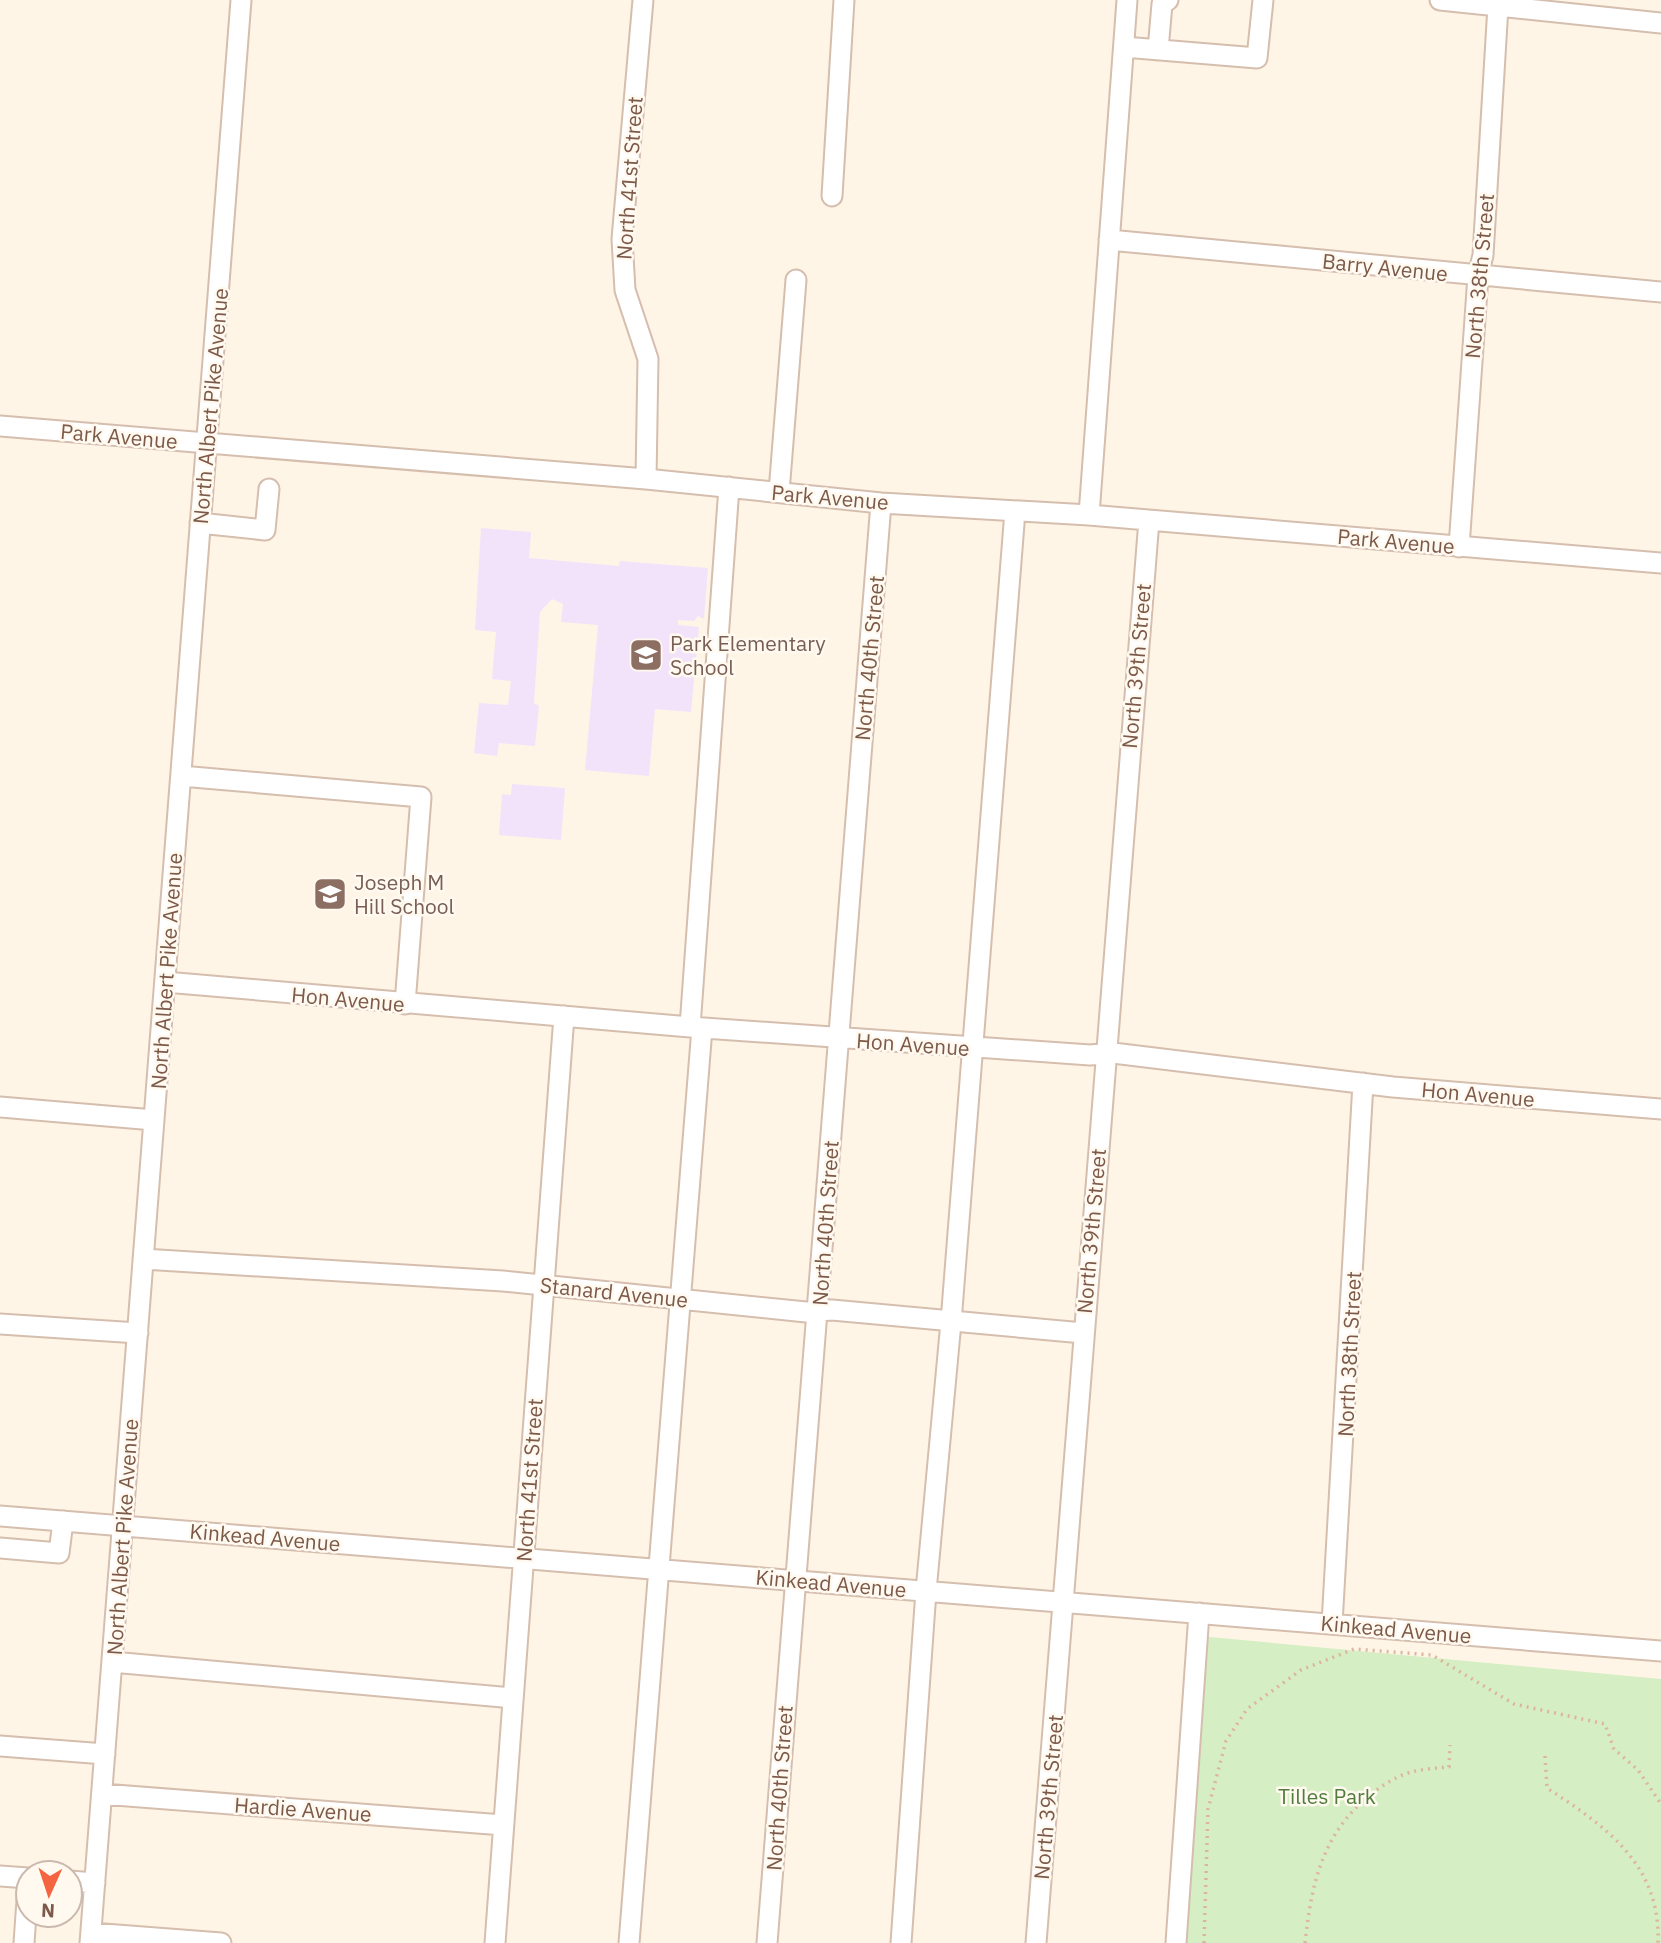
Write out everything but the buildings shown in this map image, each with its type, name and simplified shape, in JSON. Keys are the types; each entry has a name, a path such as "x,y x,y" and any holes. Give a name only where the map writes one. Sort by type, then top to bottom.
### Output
{"street":[{"name":"North Albert Pike Avenue","path":"91,1938 241,0"},
{"name":"North 41st Street","path":"643,0 622,239 625,290 648,359 646,479"},
{"path":"832,195 844,0"},
{"path":"1089,515 1127,0"},
{"path":"1158,50 1162,4 1168,0"},
{"path":"1124,47 1257,58 1262,0"},
{"path":"1440,0 1661,23"},
{"name":"North 38th Street","path":"1459,547 1478,276 1483,255 1498,6"},
{"name":"Barry Avenue","path":"1109,240 1661,292"},
{"path":"779,492 796,279"},
{"name":"Park Avenue","path":"0,426 646,479 881,503 1089,515 1661,563"},
{"path":"629,1943 657,1569 682,1300 729,487"},
{"path":"200,523 265,530 268,489"},
{"name":"North 40th Street","path":"767,1943 881,503"},
{"path":"901,1943 926,1591 951,1322 1015,510"},
{"name":"North 39th Street","path":"1037,1943 1149,520"},
{"path":"181,776 421,797 405,1004"},
{"name":"Hon Avenue","path":"165,982 838,1039 1105,1053 1210,1063 1363,1083 1661,1109"},
{"name":"North 41st Street","path":"495,1943 564,1016"},
{"name":"North 38th Street","path":"1332,1624 1363,1083"},
{"path":"0,1107 154,1120"},
{"name":"Stanard Avenue","path":"143,1259 543,1285 682,1300 1083,1334"},
{"path":"0,1324 138,1333"},
{"name":"Kinkead Avenue","path":"0,1516 1661,1651"},
{"path":"0,1548 59,1553 62,1521"},
{"path":"1176,1943 1199,1613"},
{"path":"112,1662 513,1698"},
{"path":"0,1746 105,1754"},
{"name":"Hardie Avenue","path":"102,1794 503,1825"},
{"path":"84,1882 95,1883"},
{"path":"91,1938 221,1943"}],"path":[{"path":"1204,1943 1208,1809 1226,1741 1247,1709 1301,1670 1354,1649 1432,1655 1514,1704 1605,1724 1615,1749 1638,1770 1661,1804"},
{"path":"1305,1943 1311,1895 1317,1873 1324,1851 1343,1820 1374,1791 1409,1772 1449,1767 1450,1745"},
{"path":"1545,1756 1547,1788 1616,1836 1640,1865 1657,1898 1660,1924 1658,1943"}],"shaded area":[{"name":"Park Elementary School","path":"481,528 531,532 529,558 619,566 620,561 708,568 704,619 698,616 694,621 678,620 678,625 699,627 691,712 655,709 649,776 585,770 598,625 561,622 563,604 552,599 540,612 534,703 539,706 535,746 499,743 497,756 474,753 479,703 508,705 511,681 492,679 496,632 475,630"},
{"path":"512,784 565,788 561,840 499,835 502,794 511,795"}],"green space":[{"name":"Tilles Park","path":"1188,1635 1661,1679 1661,1943 1168,1943"}],"place":[{"name":"Park Elementary School","path":"646,655"},
{"name":"Joseph M Hill School","path":"330,894"}]}
